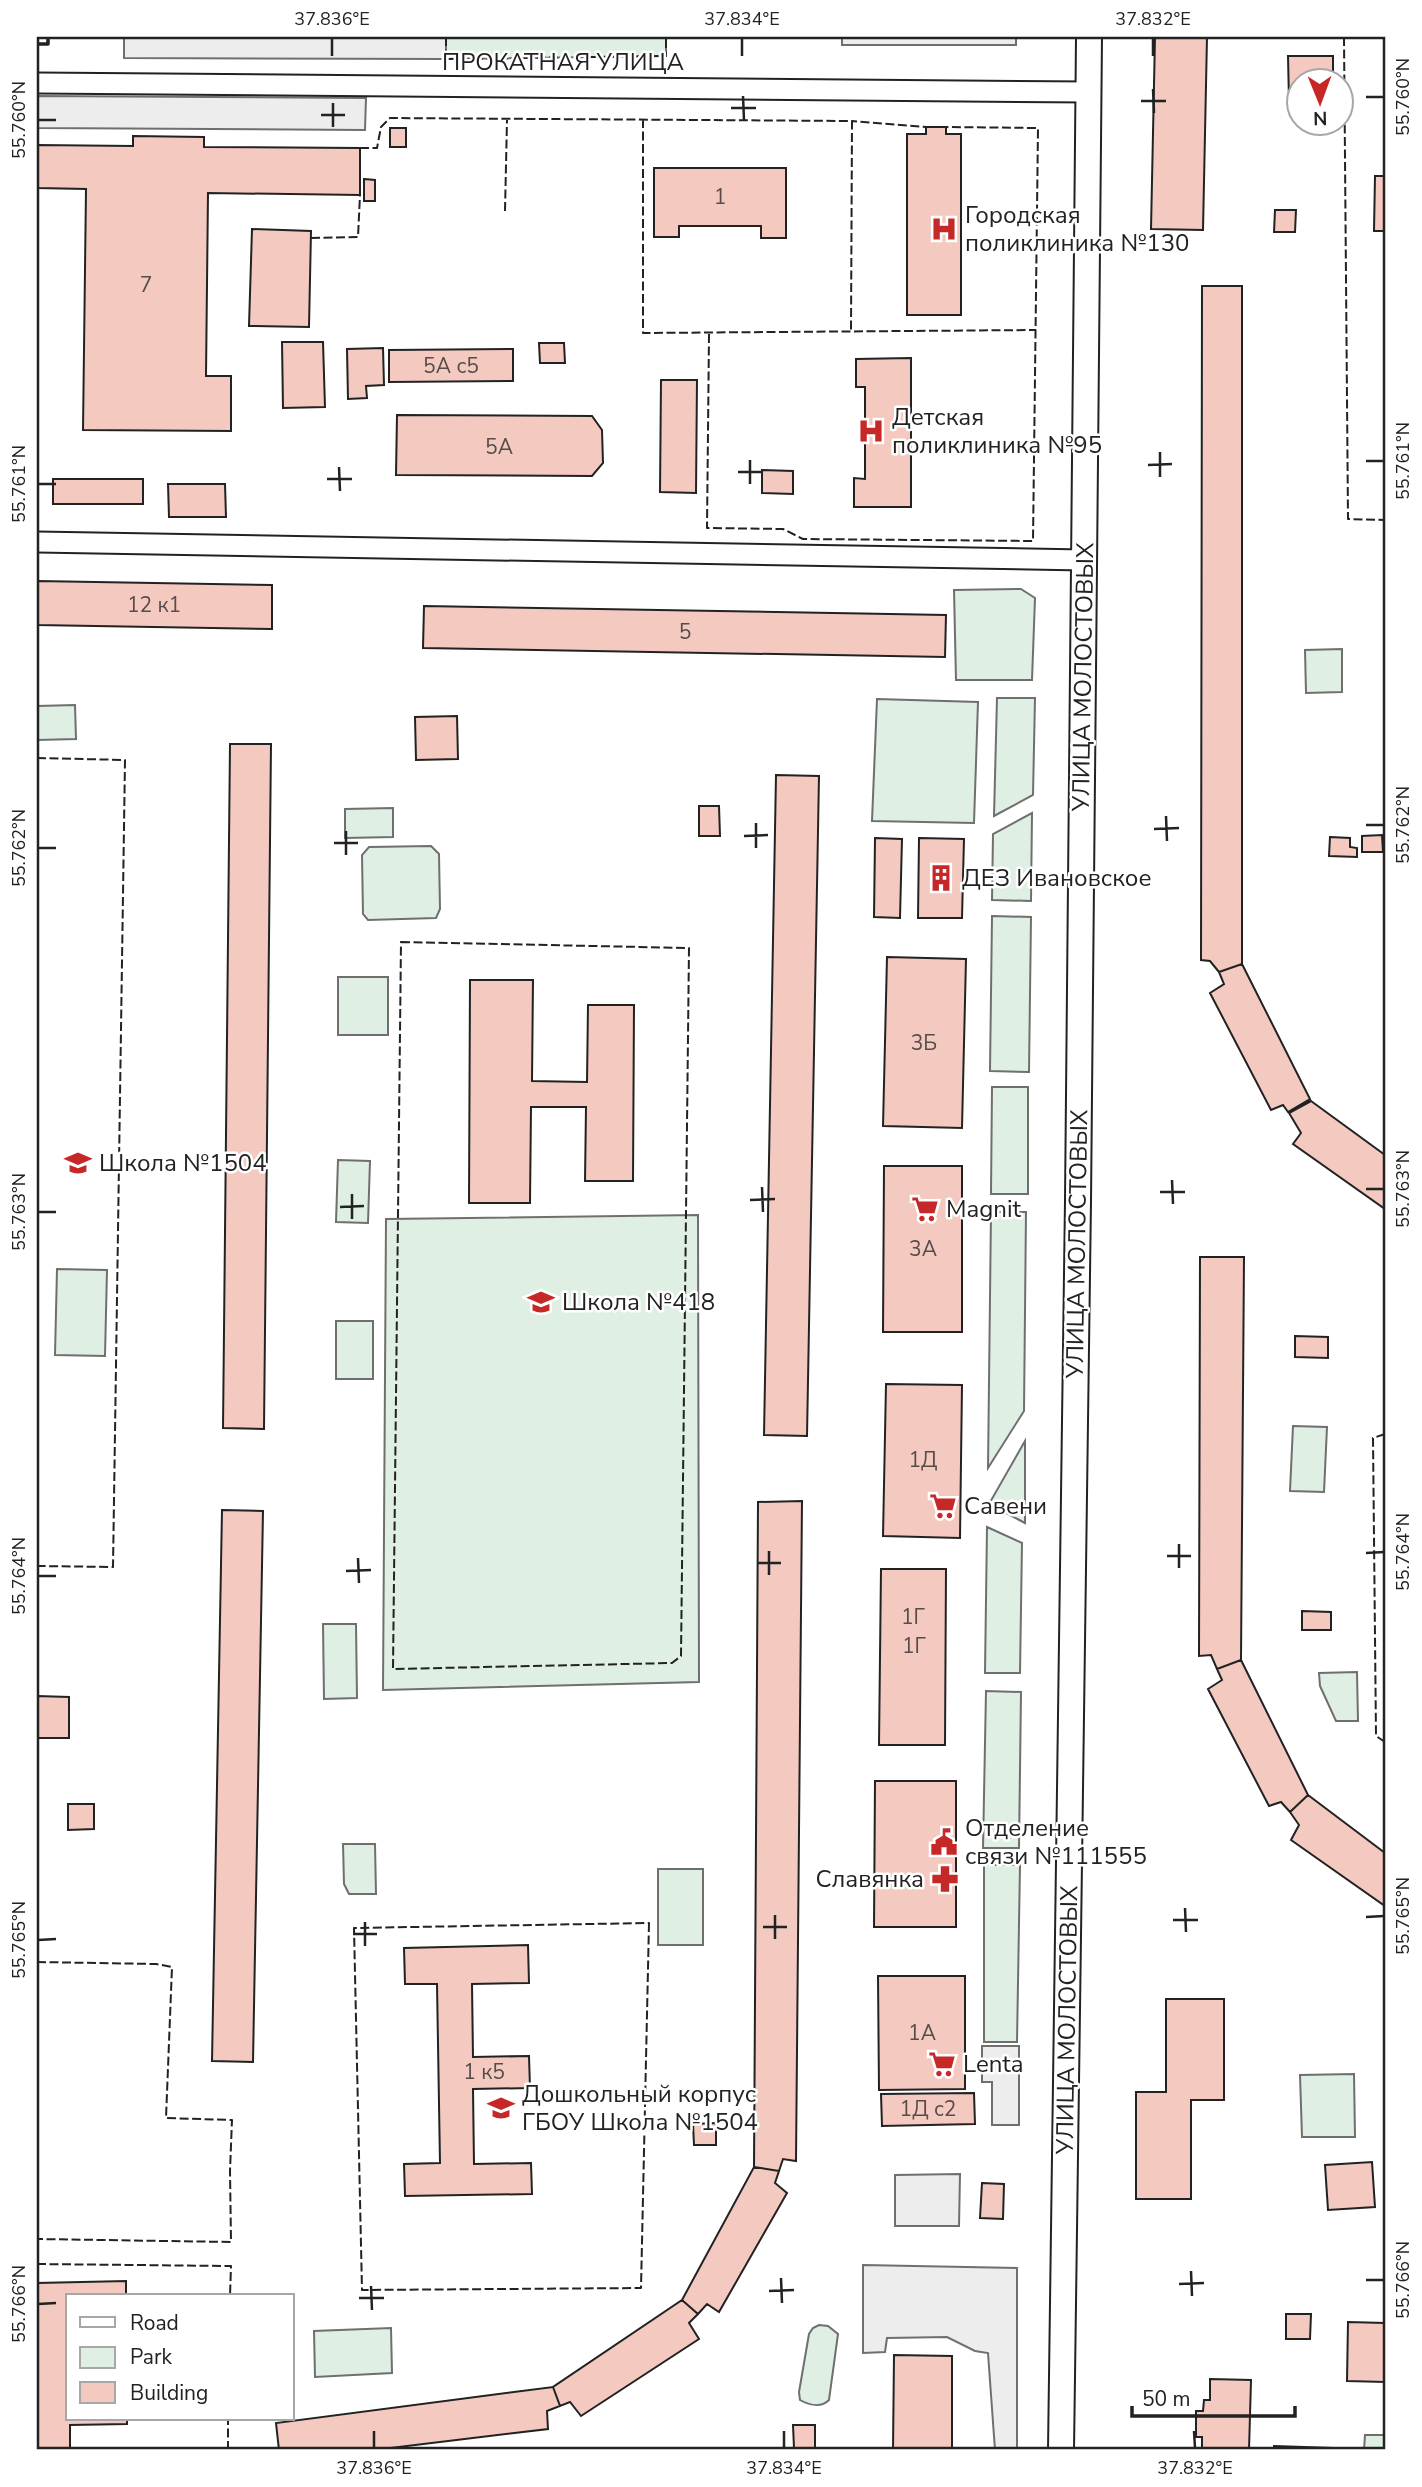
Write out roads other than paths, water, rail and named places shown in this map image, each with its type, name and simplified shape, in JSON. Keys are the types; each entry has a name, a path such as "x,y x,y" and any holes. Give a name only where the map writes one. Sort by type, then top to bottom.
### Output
{"street":[{"name":"УЛИЦА МОЛОСТОВЫХ","path":"1061,2450 1089,37"},
{"name":"ПРОКАТНАЯ УЛИЦА","path":"37,83 1089,92"},
{"path":"37,542 1084,560"}],"place":[{"name":"Городская поликлиника №130","path":"944,229"},
{"name":"Детская поликлиника №95","path":"871,431"},
{"name":"ДЕЗ Ивановское","path":"941,878"},
{"name":"Школа №1504","path":"78,1163"},
{"name":"Magnit","path":"925,1209"},
{"name":"Школа №418","path":"541,1302"},
{"name":"Савени","path":"943,1506"},
{"name":"Отделение связи №111555","path":"944,1842"},
{"name":"Славянка","path":"945,1879"},
{"name":"Lenta","path":"942,2064"},
{"name":"Дошкольный корпус ГБОУ Школа №1504","path":"501,2108"}]}
